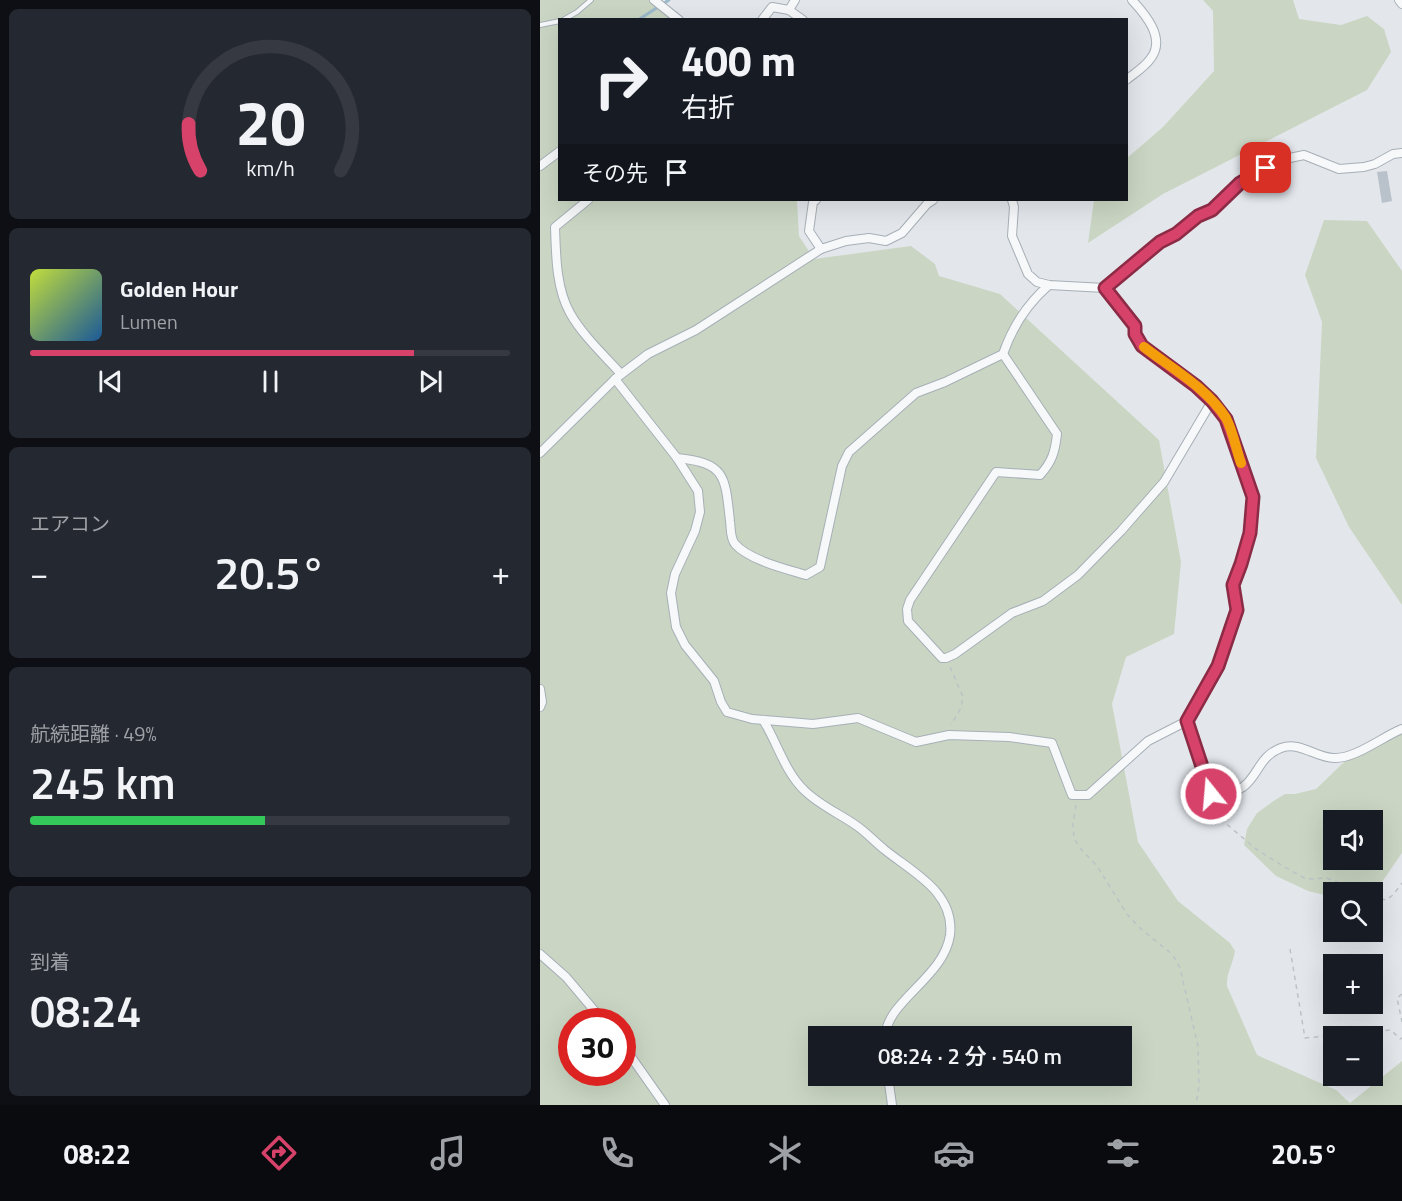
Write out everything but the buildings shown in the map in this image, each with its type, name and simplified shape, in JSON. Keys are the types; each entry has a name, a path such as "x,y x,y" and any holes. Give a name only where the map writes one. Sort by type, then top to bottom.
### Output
{"street":[{"path":"654,0 677,18"},
{"path":"789,10 795,0"},
{"path":"1128,78 1149,61 1155,47 1152,26 1132,0"},
{"path":"1399,0 1402,4"},
{"path":"764,18 772,7 789,10 800,18"},
{"path":"540,166 558,152"},
{"path":"1012,201 1012,236 1028,274 1037,282 1049,285 1105,288 1160,242 1176,234 1198,216 1212,210 1240,183 1285,159 1304,155 1339,169 1364,167 1393,154 1402,153"},
{"path":"587,201 555,227 556,254 562,294 571,314 618,376 698,490 700,512 695,531 675,574 671,593 676,627 685,645 714,681 721,702 728,712 736,716 763,720 813,724 858,718 916,741 949,735 1009,737 1052,743 1072,795 1088,795 1148,741 1187,721 1218,666 1237,610 1233,585 1250,533 1253,497 1226,419 1196,386 1142,346 1135,334 1135,326 1105,288"},
{"path":"814,201 809,231 821,249"},
{"path":"540,453 618,376 648,354 696,330 821,249 846,241 868,238 886,241 902,233 932,201"},
{"path":"677,458 699,460 712,465 721,474 728,501 732,539 736,545 773,565 806,575 820,567 842,466 849,452 916,393 1003,354 1007,341 1033,299 1049,285"},
{"path":"1003,354 1057,434 1056,445 1050,464 1040,475 996,472 910,600 907,609 908,621 942,658 955,654 1012,613 1043,601 1078,576 1164,482 1192,430 1212,401"},
{"path":"540,689 542,702 540,707"},
{"path":"763,720 802,788 812,798 860,828 884,849 919,874 937,890 947,911 950,931 948,946 932,973 895,1012 887,1026"},
{"path":"1187,721 1211,794 1234,791 1243,787 1266,756 1281,748 1299,747 1328,758 1336,758 1348,756 1402,729"},
{"path":"540,954 567,977 592,1008"},
{"path":"636,1064 664,1105"},
{"path":"889,1086 892,1105"}],"lane":[{"path":"565,18 577,12 591,0"},
{"path":"540,25 558,21"}],"path":[{"path":"946,658 963,697 961,708 948,730 949,735"},
{"path":"1211,794 1223,821 1256,849 1306,879 1327,878 1337,882"},
{"path":"1077,795 1072,824 1074,838 1097,866 1127,915 1173,956 1180,968 1198,1046 1199,1086 1196,1105"},
{"path":"1383,899 1386,900 1392,895 1402,883"},
{"path":"1290,949 1305,1038 1391,1030 1400,1039 1402,1038"},
{"path":"1402,994 1397,998 1402,1022"}],"green space":[{"path":"540,0 652,0 671,18 558,18 558,201 797,201 799,236 814,259 911,246 935,264 939,276 1000,294 1159,440 1181,562 1174,634 1126,657 1112,704 1138,842 1178,901 1230,943 1235,951 1227,986 1257,1055 1336,1090 1350,1103 1371,1086 1383,1086 1383,1076 1402,1061 1402,1105 540,1105"},
{"path":"1203,0 1293,0 1299,19 1341,25 1367,16 1384,29 1391,52 1367,90 1163,194 1088,243 1094,201 1128,201 1128,157 1163,127 1214,71 1213,11"},
{"path":"1324,220 1367,221 1402,271 1402,605 1349,527 1316,458 1322,322 1305,275"},
{"path":"1402,733 1402,853 1382,882 1323,882 1323,895 1308,891 1276,876 1244,845 1247,829 1257,813 1285,794 1316,789 1343,763 1385,739"}],"waterway":[{"path":"641,18 669,0"}],"slow traffic":[{"path":"1144,347 1212,401 1226,419 1241,463"}],"route":[{"path":"1211,794 1187,721 1218,666 1237,610 1233,585 1250,533 1253,497 1226,419 1196,386 1142,346 1135,334 1135,326 1105,288 1160,242 1176,234 1198,216 1212,210 1240,183 1266,168"}]}
